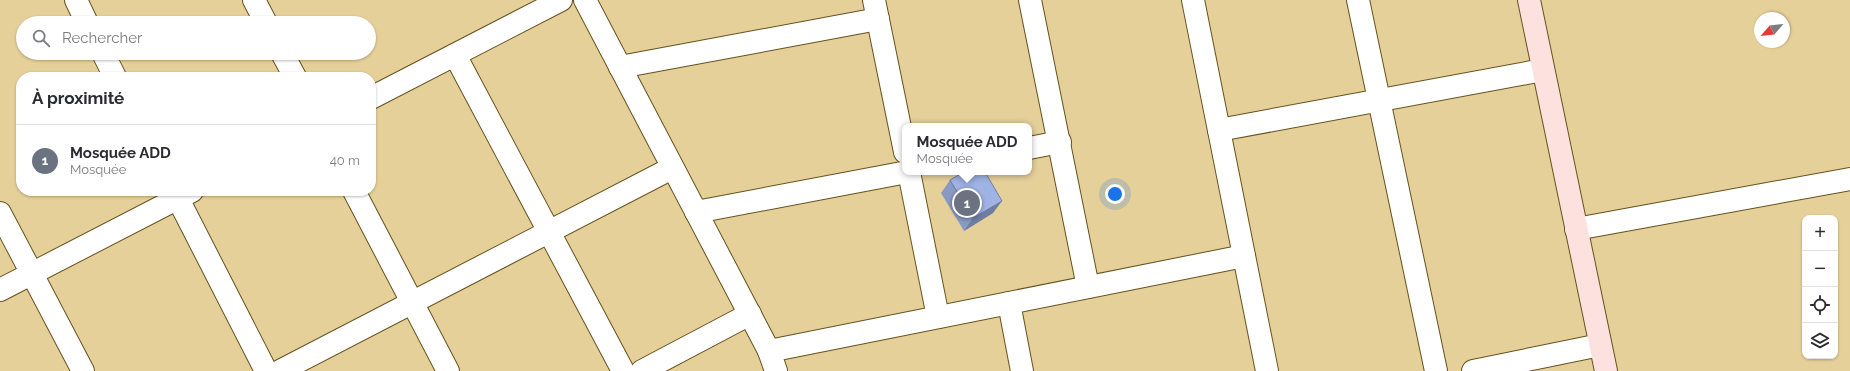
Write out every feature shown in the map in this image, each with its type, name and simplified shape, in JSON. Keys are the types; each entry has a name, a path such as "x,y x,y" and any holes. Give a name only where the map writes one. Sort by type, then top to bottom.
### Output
{"street":[{"path":"76,0 84,16"},
{"path":"254,0 262,16"},
{"path":"376,95 561,0"},
{"path":"585,0 750,314 769,351 776,371"},
{"path":"1030,0 1060,142 1088,287"},
{"path":"1193,0 1267,371"},
{"path":"1358,0 1436,371"},
{"path":"1529,0 1606,371"},
{"path":"620,67 876,10 902,137"},
{"path":"455,55 623,371"},
{"path":"106,60 112,72"},
{"path":"286,60 292,72"},
{"path":"1219,130 1543,70"},
{"path":"1032,147 1060,142"},
{"path":"280,371 672,168"},
{"path":"696,212 902,173"},
{"path":"909,175 938,317"},
{"path":"1576,229 1850,179"},
{"path":"0,290 175,196"},
{"path":"182,196 266,371"},
{"path":"357,196 448,371"},
{"path":"0,213 83,371"},
{"path":"769,351 1244,256"},
{"path":"1009,303 1022,371"},
{"path":"642,371 750,314"},
{"path":"1473,371 1600,345"}],"building":[{"path":"959,175 987,175 1002,201 973,218 950,180"}],"place":[{"name":"Mosquée ADD","path":"967,203"}]}
